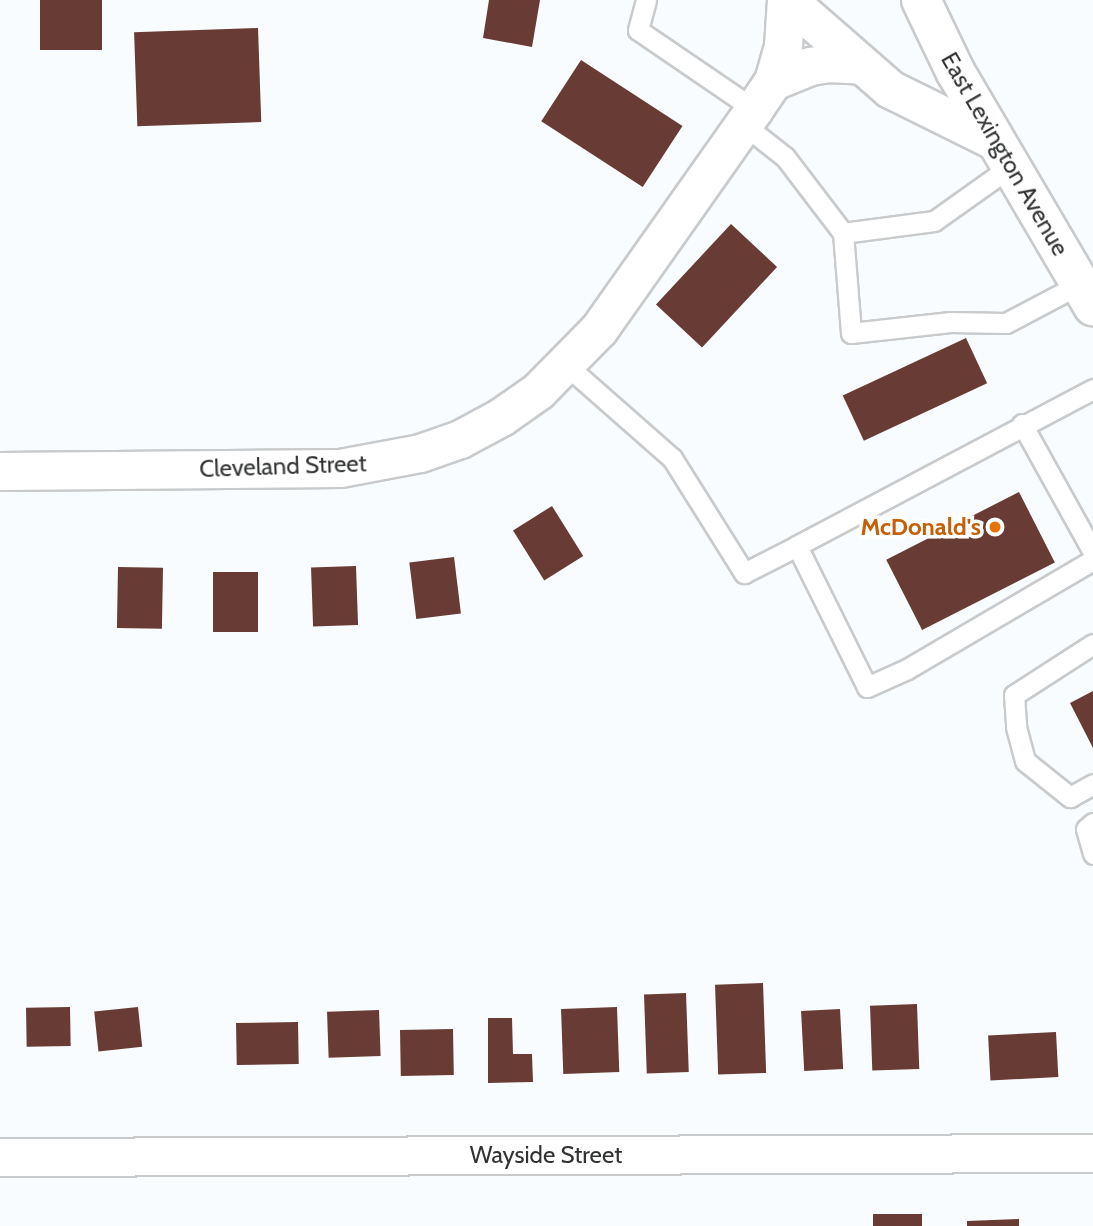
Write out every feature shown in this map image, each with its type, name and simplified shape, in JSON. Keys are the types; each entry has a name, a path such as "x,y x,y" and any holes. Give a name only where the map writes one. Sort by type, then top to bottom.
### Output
{"main road":[{"name":"East Lexington Avenue","path":"921,0 955,71 1089,298"}],"street":[{"name":"Cleveland Street","path":"0,471 340,468 420,453 460,439 501,417 538,391 605,320 757,105 783,47 787,0"},
{"path":"787,0 890,89 1003,154"},
{"path":"757,105 819,65 862,65"},
{"name":"Wayside Street","path":"0,1157 1093,1153"}],"lane":[{"path":"646,0 638,30 757,105 785,157 843,233 851,334 950,322 1006,323 1089,298"},
{"path":"843,233 934,221 1003,154"},
{"path":"565,365 672,458 744,573 1022,424 1093,389"},
{"path":"1022,424 1093,552"},
{"path":"797,546 867,687 907,669 1093,559"},
{"path":"1093,644 1014,695 1016,727 1025,761 1070,797 1093,784"},
{"path":"1093,823 1086,829 1093,854"}],"building":[{"path":"40,0 102,0 102,50 40,50"},
{"path":"489,0 540,0 532,47 483,38"},
{"path":"258,28 261,122 137,126 134,32"},
{"path":"581,60 682,126 643,187 541,121"},
{"path":"731,224 777,267 702,347 656,304"},
{"path":"966,338 987,383 864,441 843,395"},
{"name":"McDonald's","path":"1019,492 1055,562 922,630 886,560"},
{"path":"552,506 583,556 544,580 513,530"},
{"path":"454,557 461,614 416,619 409,562"},
{"path":"356,566 358,625 313,627 311,568"},
{"path":"118,567 163,568 162,629 117,628"},
{"path":"213,572 258,572 258,632 213,632"},
{"path":"1093,691 1093,748 1070,703"},
{"path":"763,983 766,1073 718,1075 715,985"},
{"path":"686,993 689,1072 647,1073 644,994"},
{"path":"917,1004 919,1069 872,1071 870,1006"},
{"path":"70,1007 71,1046 27,1047 26,1008"},
{"path":"138,1007 142,1047 98,1051 94,1012"},
{"path":"617,1007 619,1072 563,1074 561,1009"},
{"path":"840,1009 843,1069 804,1071 801,1011"},
{"path":"379,1010 381,1056 329,1058 327,1012"},
{"path":"488,1018 512,1018 513,1054 532,1054 533,1082 488,1083"},
{"path":"298,1022 299,1064 237,1065 236,1023"},
{"path":"453,1029 454,1075 401,1076 400,1030"},
{"path":"1056,1032 1058,1077 990,1080 988,1036"},
{"path":"873,1214 922,1214 922,1226 873,1226"},
{"path":"1019,1219 1019,1226 967,1226 967,1221"}],"place":[{"name":"McDonald's","path":"995,527"}]}
